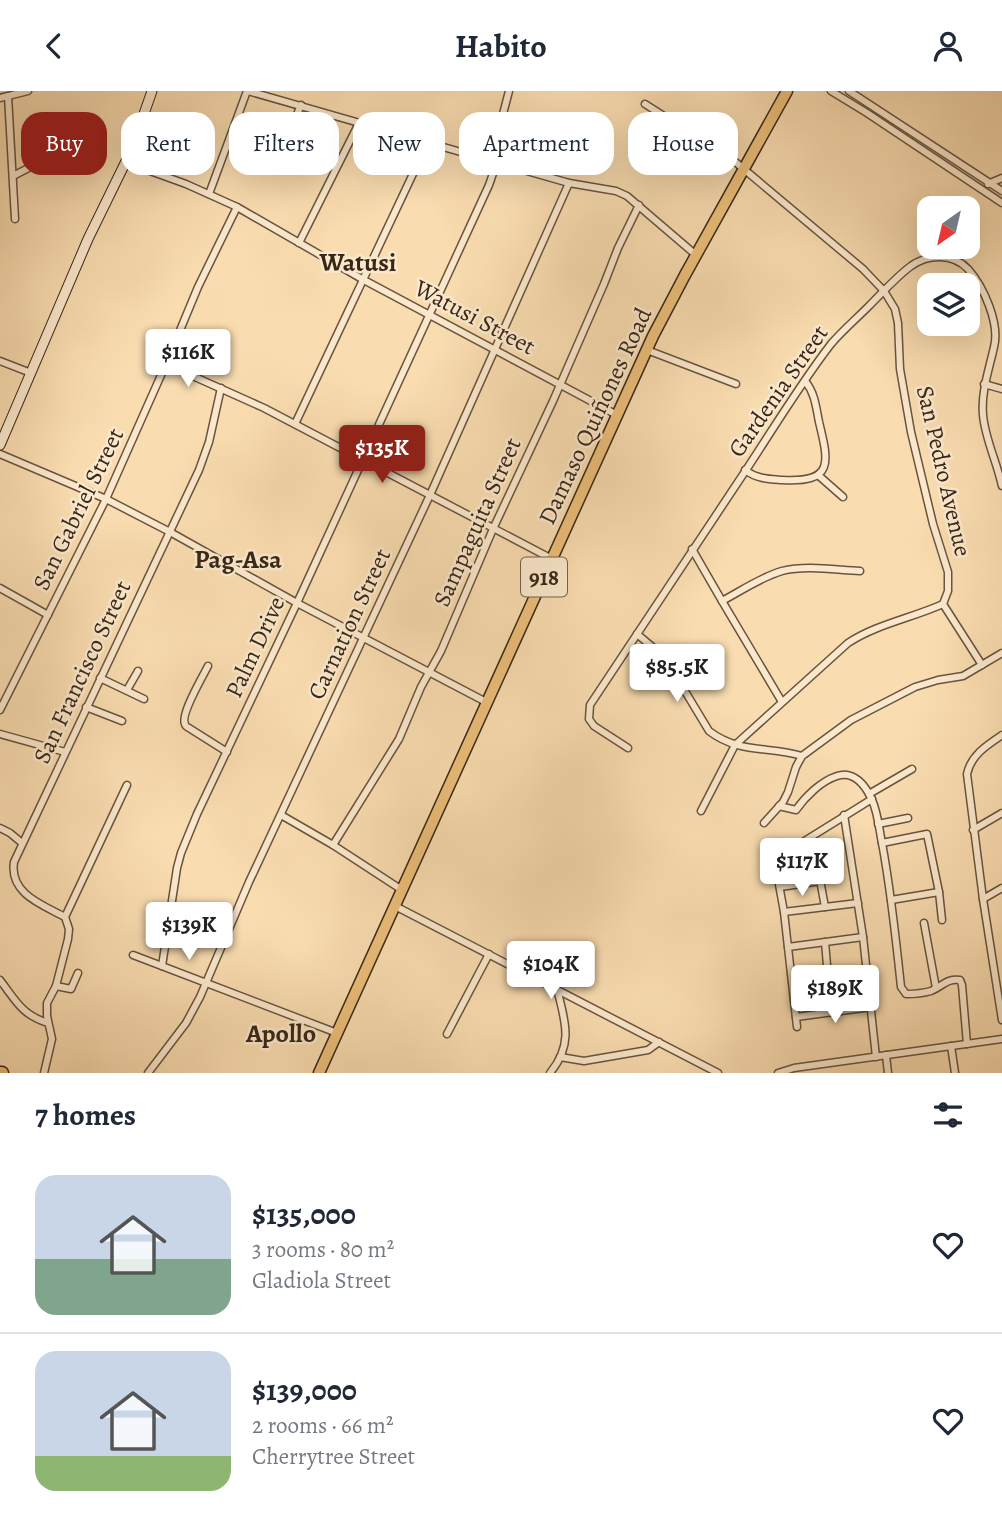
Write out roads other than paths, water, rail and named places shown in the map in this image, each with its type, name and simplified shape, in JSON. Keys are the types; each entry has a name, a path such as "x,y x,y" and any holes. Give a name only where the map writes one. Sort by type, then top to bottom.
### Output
{"main road":[{"path":"145,112 152,91"},
{"name":"Damaso Quiñones Road","path":"319,1073 647,350 787,91"},
{"path":"0,445 88,239 121,170"}],"street":[{"path":"0,99 28,91"},
{"path":"209,194 248,91 353,121"},
{"name":"Palm Drive","path":"504,112 509,91"},
{"path":"831,91 1002,203"},
{"path":"849,91 1002,191"},
{"path":"8,96 15,219"},
{"name":"San Pedro Avenue","path":"645,104 712,145 744,169 863,269 884,291 895,309 911,432 933,524 948,572 948,591 943,604"},
{"path":"298,112 301,105"},
{"path":"904,137 909,130"},
{"path":"299,243 353,135"},
{"path":"13,176 21,172"},
{"name":"Watusi Street","path":"161,175 237,207 362,279 617,415"},
{"path":"295,423 412,175"},
{"name":"Palm Drive","path":"162,966 174,881 181,853 197,814 363,460 489,185 491,175"},
{"path":"542,175 616,191 627,196 696,255"},
{"path":"983,190 989,183 1002,178"},
{"name":"Carnation Street","path":"148,1073 186,1023 206,982 244,894 430,495 569,183"},
{"name":"Sampaguita Street","path":"333,845 394,749 466,596 493,529 639,205"},
{"name":"San Gabriel Street","path":"0,710 106,499 198,287 237,207"},
{"name":"Gardenia Street","path":"628,748 594,726 589,719 590,705 833,342 911,266 928,258 956,260 968,269 980,285 991,312 996,335 984,384 983,416 1002,486"},
{"path":"647,350 737,384"},
{"path":"0,362 31,373"},
{"path":"166,364 295,423 552,559"},
{"path":"745,471 755,477 803,481 818,475 825,466 827,456 813,393 805,381"},
{"path":"984,384 1002,389"},
{"name":"San Francisco Street","path":"65,917 28,897 17,885 13,868 22,843 205,455 221,388"},
{"path":"0,454 106,499 488,703"},
{"path":"818,475 843,497"},
{"path":"692,549 782,702"},
{"path":"722,601 784,571 860,571"},
{"path":"0,589 48,615"},
{"path":"701,811 735,745 848,643 865,633 943,604 982,665"},
{"path":"637,634 656,650 671,668 709,731 735,745 802,756"},
{"path":"764,823 788,792 802,756 851,720 915,687 963,676 1002,653"},
{"path":"208,666 188,708 185,725 227,751"},
{"path":"127,690 138,671"},
{"path":"100,678 144,699"},
{"path":"86,707 122,721"},
{"path":"0,734 65,752"},
{"path":"1002,736 976,755 967,774 1002,1020"},
{"path":"797,1027 777,860 912,769"},
{"path":"779,806 796,810 823,782 842,774 860,781 870,796 882,843 902,990 908,994 929,991 949,980 957,979 962,982 967,1044"},
{"path":"44,1073 52,1039 47,1003 56,985 68,939 69,929 65,917 128,785"},
{"path":"974,830 1002,813"},
{"path":"281,815 402,890"},
{"path":"844,815 863,937 876,1056"},
{"path":"878,824 908,818"},
{"path":"0,828 22,843"},
{"path":"882,843 928,834 942,920"},
{"path":"812,837 825,907"},
{"path":"780,887 821,881"},
{"path":"983,899 1002,888"},
{"path":"891,900 939,892"},
{"path":"784,912 858,903"},
{"path":"395,906 718,1073"},
{"path":"924,923 936,988"},
{"path":"788,947 863,937"},
{"path":"825,942 831,1012"},
{"path":"447,1034 489,954"},
{"path":"133,955 337,1033"},
{"path":"994,973 1002,968"},
{"path":"56,985 71,989 78,973"},
{"path":"0,980 29,1016 48,1023"},
{"path":"550,1073 561,1057 567,1036 557,989"},
{"path":"796,1017 871,1007"},
{"path":"778,1073 794,1068 1002,1039"},
{"path":"561,1057 584,1061 648,1050 659,1042"},
{"path":"951,1046 955,1073"},
{"path":"886,1055 888,1073"},
{"path":"818,1065 819,1073"}],"district":[{"name":"Watusi","path":"358,262"},
{"name":"Pag-Asa","path":"238,559"},
{"name":"Apollo","path":"281,1033"}]}
